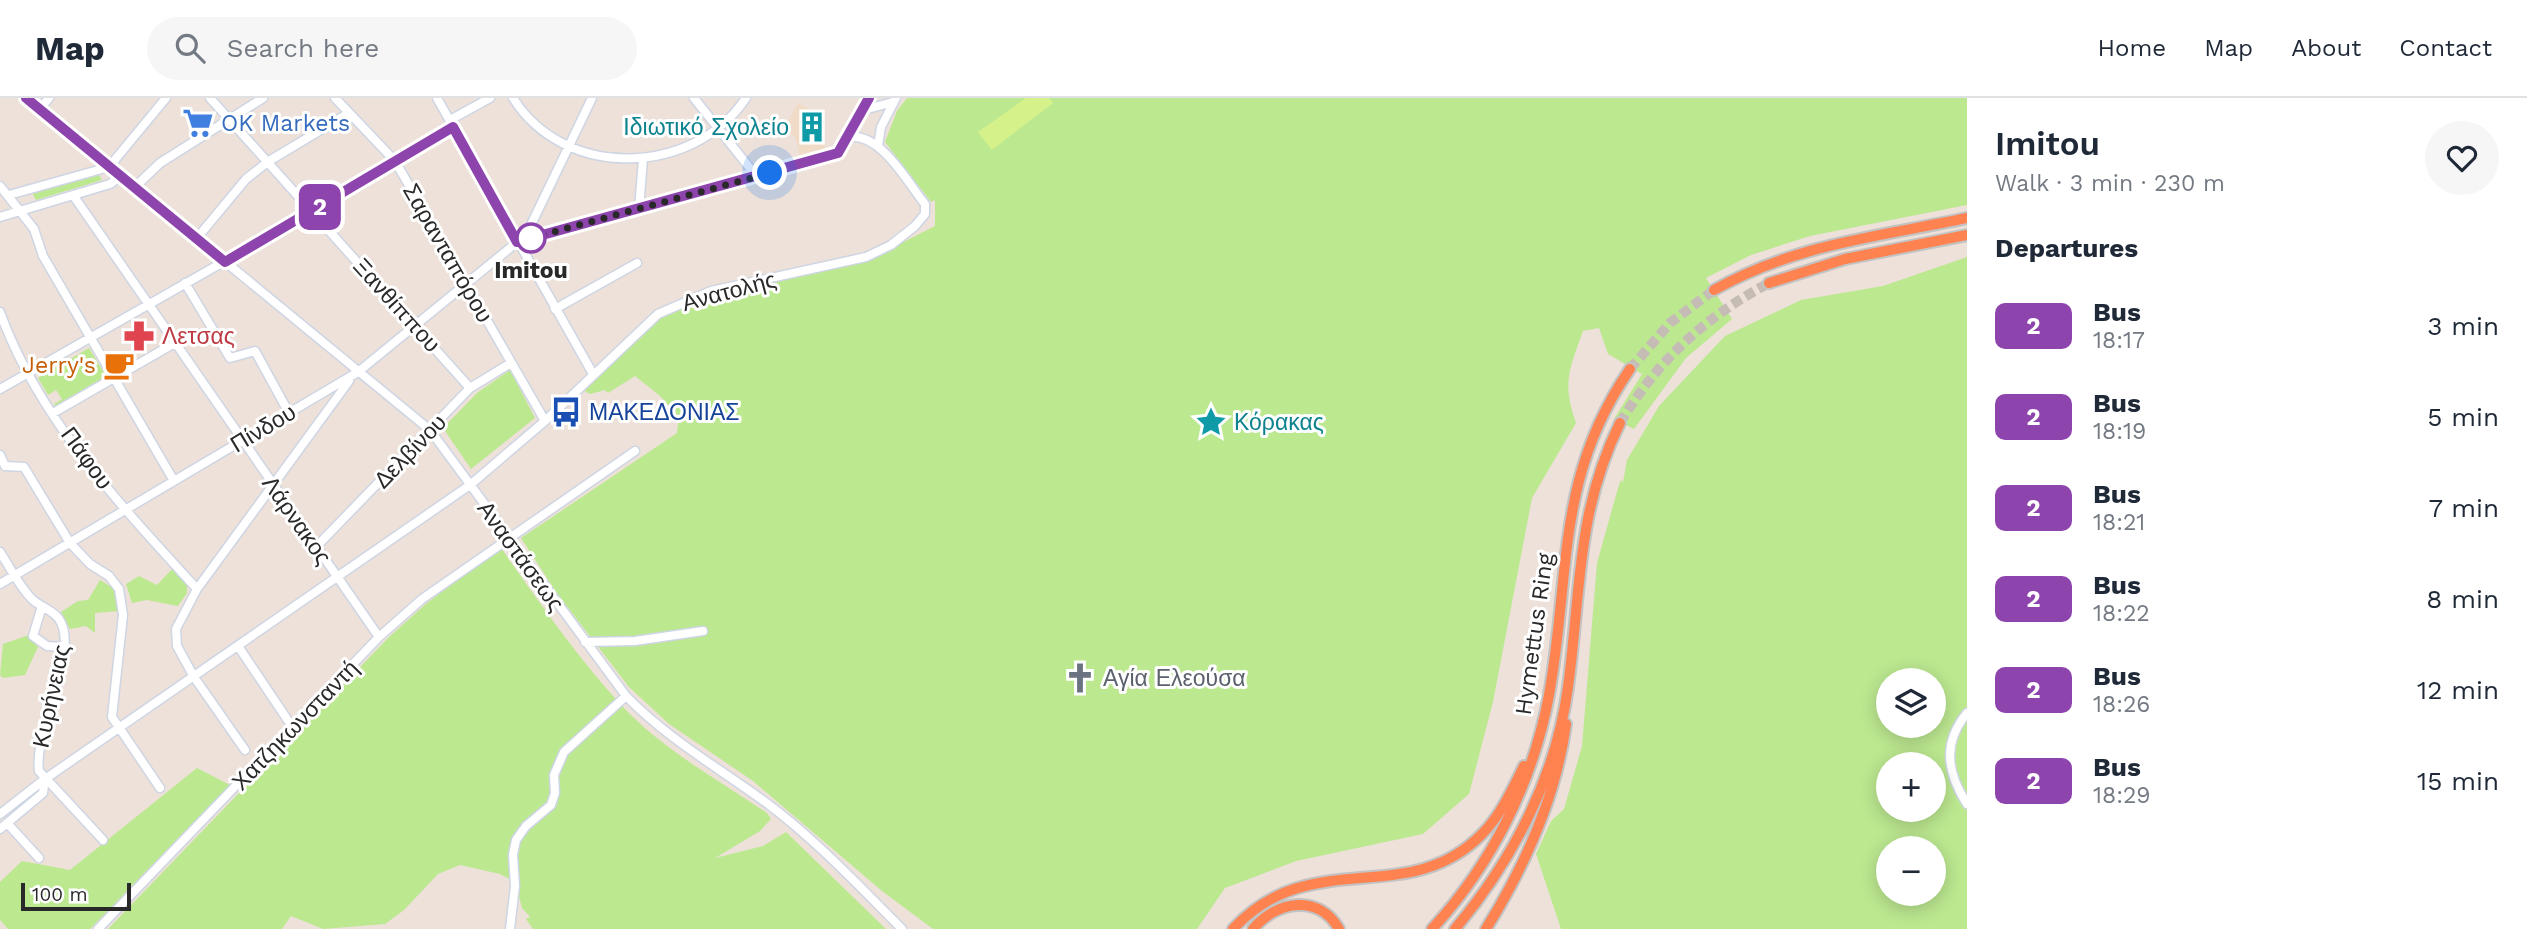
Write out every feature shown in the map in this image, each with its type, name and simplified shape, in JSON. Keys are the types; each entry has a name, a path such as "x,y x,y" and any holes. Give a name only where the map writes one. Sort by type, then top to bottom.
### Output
{"highway":[{"path":"1714,290 1764,264 1807,249 1967,218"},
{"path":"1769,283 1845,259 1967,235"},
{"name":"Hymettus Ring","path":"1432,929 1464,891 1508,820 1542,729 1578,476 1597,423 1630,369"},
{"name":"Hymettus Ring","path":"1455,929 1496,874 1535,806 1550,760 1568,690 1587,510 1601,462 1619,423"},
{"path":"1486,929 1523,866 1544,813 1564,741 1568,690"},
{"path":"1233,929 1263,902 1296,886 1408,873 1456,856 1492,823 1542,729"},
{"path":"1254,929 1275,911 1296,904 1325,911 1339,929"}],"street":[{"name":"Αναστάσεως","path":"26,98 430,430 508,540 626,696 653,724 795,826 902,929"},
{"path":"40,110 49,98"},
{"path":"0,217 110,184 114,173 166,98"},
{"name":"Ξανθίππου","path":"210,98 471,388"},
{"path":"135,187 160,163 263,98"},
{"name":"Σαρανταπόρου","path":"335,98 395,161 545,421"},
{"path":"438,98 513,245 593,374"},
{"path":"0,389 313,211 395,161 489,98"},
{"path":"513,98 533,122 569,146 593,156 643,159 697,144 719,130 746,98"},
{"path":"513,245 528,229 593,98"},
{"path":"694,98 757,177"},
{"path":"513,245 838,153 850,137 869,99"},
{"path":"864,110 895,100"},
{"path":"850,137 864,138 878,146 878,134 895,100"},
{"path":"197,239 232,195 269,161 349,113"},
{"path":"857,122 860,130 869,135 878,134"},
{"name":"Ανατολής","path":"0,814 45,779 470,485 545,421 640,328 679,302 711,291 866,257 891,245 915,226 925,214 925,204 878,146"},
{"path":"639,209 643,159"},
{"path":"9,195 114,173"},
{"path":"0,186 22,210 34,229 43,256 174,481"},
{"name":"Λάρνακος","path":"73,195 173,344 379,637"},
{"name":"Πίνδου","path":"0,584 358,372 513,245"},
{"path":"555,309 637,263"},
{"path":"185,283 230,358 255,351 289,413"},
{"name":"Πάφου","path":"0,312 30,374 54,413 125,510 197,589"},
{"path":"54,413 173,344"},
{"name":"Δελβίνου","path":"316,547 471,388 511,363"},
{"path":"245,750 194,677 175,636 197,589 342,388 358,372"},
{"name":"Χατζηκωνσταντή","path":"98,929 379,637 422,599 635,451"},
{"path":"0,455 5,466 24,467 70,543 116,584 123,604 111,706 119,730 159,788"},
{"name":"Κυρήνειας","path":"0,552 32,600 59,618 64,631 64,648 37,758 39,771 103,840"},
{"path":"42,606 33,636 47,646 64,648"},
{"path":"585,642 635,641 704,631"},
{"path":"238,646 293,728"},
{"path":"510,929 516,840 526,826 551,805 555,793 554,775 564,752 626,696"},
{"path":"1967,713 1960,722 1949,752 1951,778 1967,804"},
{"path":"39,858 4,826 43,793 45,779"}],"shaded area":[{"path":"798,103 820,115 825,149 800,156 795,137 784,129"}],"green space":[{"path":"907,98 1967,98 1967,205 1810,236 1751,255 1706,278 1732,319 1686,358 1634,429 1614,419 1642,374 1608,354 1599,328 1583,331 1574,356 1568,387 1576,423 1532,498 1493,702 1469,794 1423,834 1296,861 1225,888 1197,929 933,929 882,891 753,781 669,724 629,687 556,592 521,538 677,433 679,417 660,396 635,376 608,393 605,390 590,394 583,390 640,331 675,307 712,294 864,262 935,226 935,200 931,202 885,142 897,111"},
{"path":"1026,98 1049,98 1053,103 992,150 978,132"},
{"path":"97,172 102,180 36,200 31,191"},
{"path":"1967,257 1967,929 1561,929 1536,854 1551,821 1564,809 1582,746 1597,563 1618,488 1621,480 1623,482 1627,460 1659,406 1725,336 1801,300 1883,286"},
{"path":"89,348 106,376 55,406 54,404 62,399 56,390 48,395 38,378"},
{"path":"510,370 535,418 471,469 443,428 477,393"},
{"path":"501,548 576,651 625,709 675,752 767,813 771,819 760,831 715,858 763,846 786,832 886,929 533,929 526,919 530,917 522,908 515,882 500,874 460,865 438,874 404,910 385,924 323,929 291,916 282,929 108,929 389,637 427,603"},
{"path":"174,567 187,580 187,593 178,606 147,600 132,603 126,584 139,576 157,585"},
{"path":"100,580 113,588 120,611 95,613 95,633 86,626 70,629 61,612 78,601 88,600"},
{"path":"29,635 38,647 25,675 3,678 0,675 3,644"},
{"path":"197,768 230,785 90,929 8,929 0,920 0,882 22,861 70,870"}],"tunnel":[{"path":"1620,423 1650,380 1684,342 1724,310 1769,283"},
{"path":"1630,369 1670,323 1714,290"}],"bus line":[{"name":"2","path":"26,98 116,173 128,179 225,262 453,127 517,242 838,153 843,150 869,98"}],"place":[{"name":"OK Markets","path":"198,123"},
{"name":"Ιδιωτικό Σχολείο","path":"812,127"},
{"name":"Imitou","path":"531,238"},
{"name":"Λετσας","path":"139,336"},
{"name":"Jerry's","path":"119,365"},
{"name":"ΜΑΚΕΔΟΝΙΑΣ","path":"566,412"},
{"name":"Κόρακας","path":"1211,422"},
{"name":"Αγία Ελεούσα","path":"1080,678"}],"route":[{"path":"531,238 770,173"}]}
